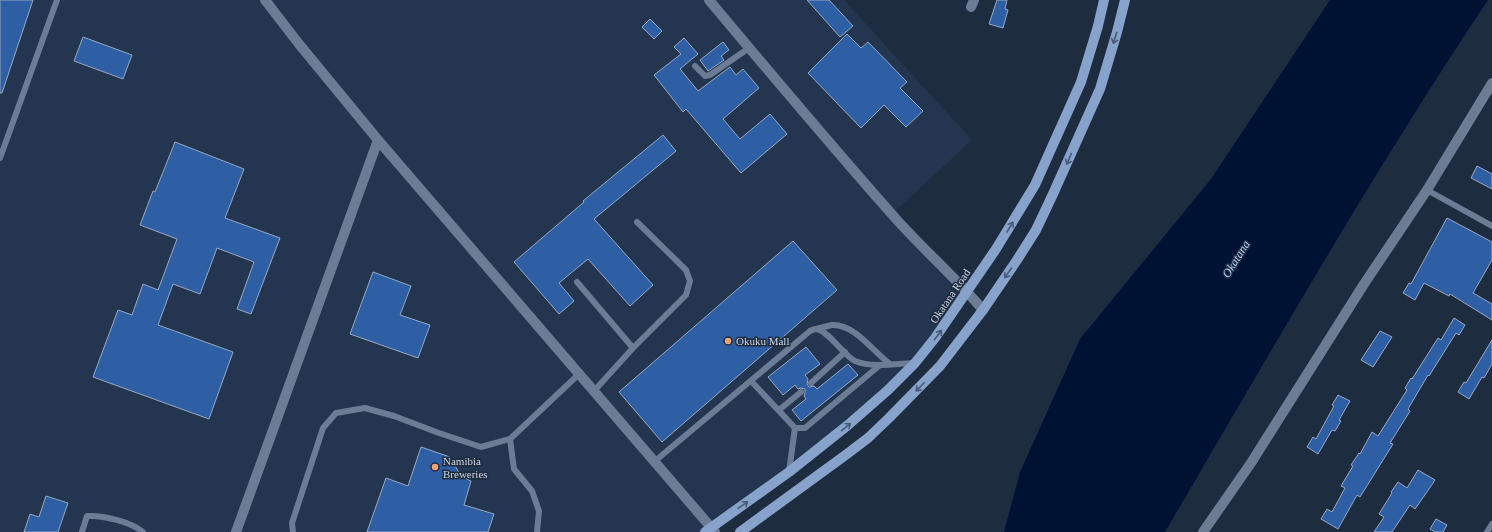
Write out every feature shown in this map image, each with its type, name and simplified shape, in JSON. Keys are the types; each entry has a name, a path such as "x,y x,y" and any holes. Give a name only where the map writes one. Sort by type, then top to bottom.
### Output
{"main road":[{"name":"Okatana Road","path":"711,531 848,426 915,363 935,338 968,292 1035,185 1081,82 1098,26 1104,0"},
{"path":"740,532 868,438 940,366 983,310 1036,230 1053,194 1100,89 1125,0"}],"street":[{"path":"265,0 378,140 655,461 711,531"},
{"path":"709,0 898,221 968,292 983,310"},
{"path":"1203,532 1251,463 1364,284 1426,190 1492,83"},
{"path":"236,532 378,140"}],"lane":[{"path":"0,158 57,0"},
{"path":"695,66 705,76 710,75 749,48"},
{"path":"1426,190 1492,226"},
{"path":"594,391 633,348 686,295 690,281 686,270 637,222"},
{"path":"577,282 633,348"},
{"path":"655,461 810,331 832,325 852,330 880,357 891,365"},
{"path":"816,329 823,332 854,360 866,364 880,365 915,363"},
{"path":"812,383 845,352"},
{"path":"751,381 795,428 805,428 880,365"},
{"path":"294,532 292,523 323,428 336,413 365,408 394,416 439,434 481,447 510,439 579,374"},
{"path":"779,410 801,392"},
{"path":"789,472 795,428"},
{"path":"510,439 514,469 532,491 539,511 537,532"},
{"path":"82,532 87,516 98,515 138,528 143,532"},
{"path":"1487,532 1492,524"}],"shaded area":[{"path":"0,0 844,0 972,140 892,214 966,292 917,354 867,405 713,532 0,532"}],"water":[{"name":"Okatana","path":"1330,0 1488,0 1445,65 1363,197 1165,532 1004,532 1020,472 1080,339 1211,179"}],"building":[{"path":"0,0 33,0 2,93 0,93"},
{"path":"807,0 829,0 853,26 840,37"},
{"path":"997,0 1007,0 1005,9 1008,10 1003,28 989,24"},
{"path":"650,19 662,31 654,39 642,27"},
{"path":"847,34 861,48 868,42 907,82 900,88 923,111 906,127 884,105 861,128 808,73"},
{"path":"83,37 132,55 123,79 74,61"},
{"path":"684,38 698,54 680,69 698,91 730,67 736,75 743,69 759,88 723,119 740,139 770,114 787,134 741,173 686,109 683,112 654,75 681,54 674,47"},
{"path":"723,42 729,50 721,56 724,60 708,71 700,60"},
{"path":"663,135 676,151 594,219 653,285 630,306 588,259 559,283 574,301 559,314 514,262 584,202 583,201"},
{"path":"175,142 244,169 225,218 280,238 251,314 237,309 254,262 217,248 200,294 173,284 158,325 233,352 209,419 93,377 118,310 132,315 143,284 158,290 177,239 140,225 153,191 155,192"},
{"path":"1477,166 1492,174 1492,189 1471,178"},
{"path":"1447,218 1492,242 1492,260 1473,293 1492,304 1492,320 1450,294 1449,296 1424,283 1415,300 1403,293 1409,283 1411,284"},
{"name":"Okuku Mall","path":"793,241 837,290 662,442 619,392"},
{"path":"373,272 411,286 400,315 430,325 418,358 350,334"},
{"path":"1454,318 1465,325 1459,335 1456,333 1429,376 1428,375 1408,409 1410,411 1390,443 1393,444 1360,497 1357,495 1338,529 1321,519 1327,509 1332,512 1345,488 1341,486 1353,466 1351,465 1359,453 1360,454 1372,432 1378,436 1407,390 1405,388 1411,378 1412,379 1438,338 1441,340"},
{"path":"1380,331 1392,337 1373,367 1361,360"},
{"path":"1492,340 1492,364 1484,378 1482,377 1469,399 1458,392 1464,382 1466,383"},
{"path":"806,347 820,364 805,375 808,379 807,384 809,387 814,386 817,389 848,364 858,375 801,421 792,410 806,399 804,396 805,389 798,389 795,385 783,395 768,377"},
{"path":"1338,395 1350,401 1339,420 1341,421 1335,431 1332,430 1318,454 1307,447 1313,437 1316,439 1334,406 1332,405"},
{"path":"421,447 450,457 461,476 471,481 464,505 494,514 488,532 367,532 386,478 408,486"},
{"path":"1418,470 1435,480 1415,509 1410,505 1392,532 1374,532 1384,517 1379,514 1398,482 1407,488"},
{"path":"46,496 68,503 58,532 24,532 30,514 39,517"},
{"path":"1436,519 1447,525 1443,532 1435,532 1430,529"}],"place":[{"name":"Okuku Mall","path":"728,341"},
{"name":"Namibia Breweries","path":"435,467"}]}
